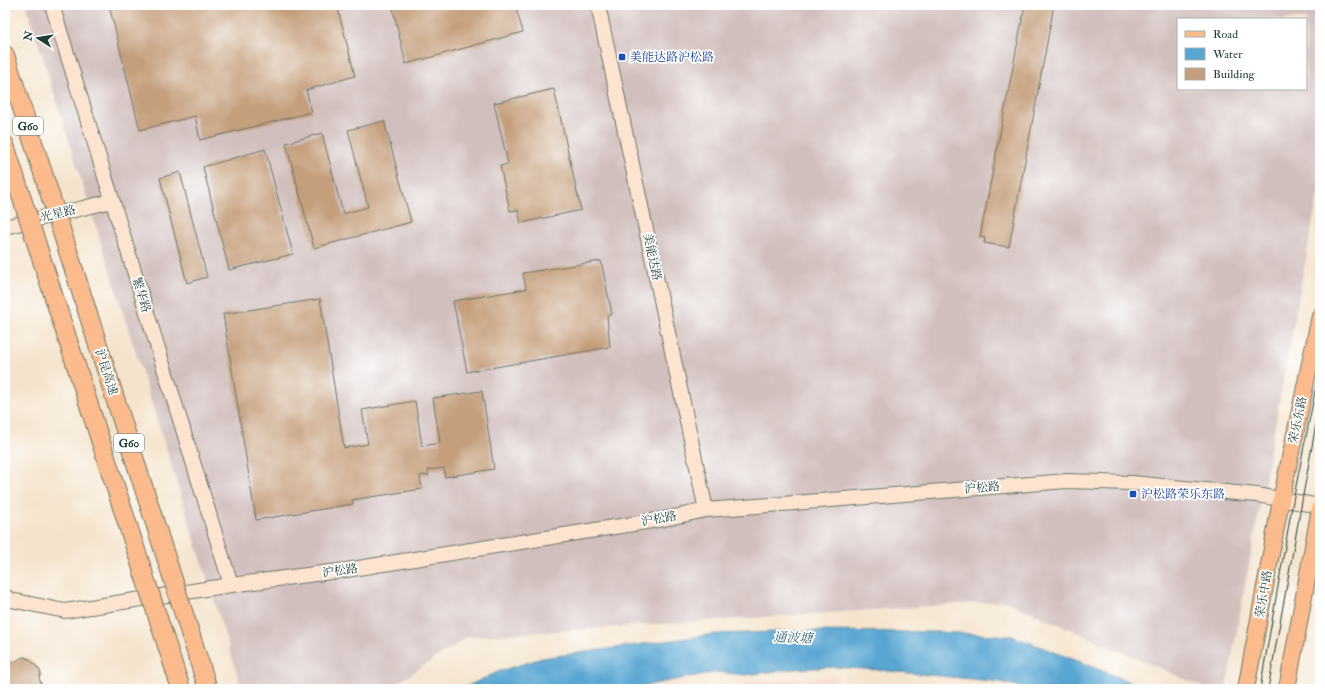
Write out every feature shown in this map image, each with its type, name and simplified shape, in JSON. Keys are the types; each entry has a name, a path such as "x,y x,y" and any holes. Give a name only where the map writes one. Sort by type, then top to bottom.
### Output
{"highway":[{"name":"沪昆高速","path":"5,54 208,689"},
{"name":"G60","path":"5,145 181,689"}],"main road":[{"name":"繁华路","path":"52,5 231,585"},
{"name":"美能达路","path":"598,5 706,510"},
{"name":"光星路","path":"5,227 112,201"},
{"name":"荣乐东路","path":"1281,500 1320,316"},
{"name":"沪松路","path":"5,596 11,600 65,612 231,585 346,570 664,519 706,510 1067,481 1132,484 1257,495 1320,507"},
{"name":"荣乐中路","path":"1246,689 1281,500"},
{"path":"1287,689 1320,507"}],"shaded area":[{"path":"26,5 1320,5 1320,183 1226,689 1208,689 1005,601 468,637 388,689 242,689"},
{"path":"838,676 838,689 745,689 744,683"}],"water":[{"name":"通波塘","path":"802,631 941,632 1012,636 1146,689 1027,689 1002,682 835,667 794,669 745,675 716,672 628,689 461,689 500,671 542,658 716,634"}],"building":[{"path":"109,5 337,5 355,76 306,90 312,112 200,140 195,116 140,130"},
{"path":"392,5 515,5 523,32 406,64"},
{"path":"1025,5 1054,5 1009,247 984,243 985,238 980,237"},
{"path":"554,89 581,210 521,223 518,210 510,211 500,166 508,164 494,103"},
{"path":"384,121 411,222 314,248 286,143 322,133 343,214 368,207 348,130"},
{"path":"265,149 293,254 229,270 203,167"},
{"path":"180,172 207,277 187,283 160,178"},
{"path":"601,261 612,314 607,316 610,347 467,372 453,301 526,289 523,273"},
{"path":"320,299 344,448 368,444 362,410 415,401 422,446 440,443 433,398 482,391 494,469 445,477 444,468 428,470 429,475 420,476 422,489 352,500 353,504 256,520 223,314"},
{"path":"23,657 29,659 39,669 41,674 39,678 43,689 5,689 5,659 14,662"}],"tram line":[{"path":"1260,689 1293,501 1320,367"},
{"path":"1268,689 1320,402"}],"place":[{"name":"美能达路沪松路","path":"622,57"},
{"name":"沪松路荣乐东路","path":"1133,494"}]}
